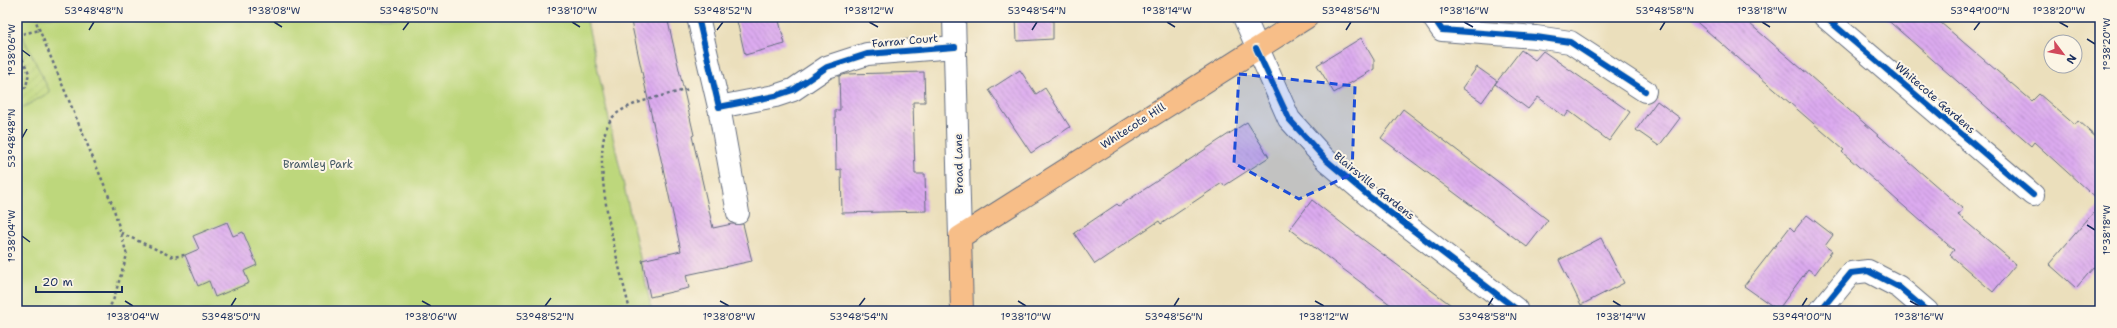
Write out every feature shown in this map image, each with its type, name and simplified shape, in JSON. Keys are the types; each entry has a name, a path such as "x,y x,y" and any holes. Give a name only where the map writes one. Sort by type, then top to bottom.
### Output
{"main road":[{"name":"Whitecote Hill","path":"960,237 1307,17"},
{"name":"Broad Lane","path":"960,237 962,311"}],"street":[{"path":"698,17 719,107 738,213"},
{"name":"Broad Lane","path":"954,17 960,237"},
{"name":"Blairsville Gardens","path":"1244,17 1256,48 1289,120 1326,160 1371,198 1516,309"},
{"path":"1433,17 1442,30 1536,37 1570,42 1644,91"},
{"name":"Whitecote Gardens","path":"1825,17 2033,195"},
{"name":"Farrar Court","path":"719,107 775,96 793,90 827,67 867,54 955,47"},
{"path":"1820,311 1851,273 1868,271 1899,287 1927,311"}],"path":[{"path":"34,17 113,206 127,255 113,301 107,311"},
{"path":"17,35 40,30"},
{"path":"17,48 29,73 26,86 17,92"},
{"path":"630,311 602,185 601,147 608,125 614,116 627,107 691,88 713,84"},
{"path":"120,232 173,257 185,255"}],"highlighted area":[{"path":"1239,74 1355,86 1352,174 1299,199 1234,163"}],"green space":[{"name":"Bramley Park","path":"17,17 586,17 652,311 17,311"},
{"path":"17,25 50,92 17,111"}],"building":[{"path":"630,17 667,17 694,135 692,136 713,228 732,224 743,224 752,261 686,275 689,288 650,297 642,260 681,251"},
{"path":"736,17 778,17 785,44 745,55"},
{"path":"1016,17 1053,17 1053,39 1017,41"},
{"path":"1691,17 1742,17 1963,209 1958,215 2016,264 1993,292 1950,255 1954,250 1842,152 1844,150"},
{"path":"1884,17 1934,17 2032,101 2039,94 2075,125 2078,121 2100,141 2100,202 2034,142 2031,146"},
{"path":"1361,38 1374,60 1374,69 1334,93 1317,65"},
{"path":"1521,50 1535,60 1543,51 1630,112 1609,141 1569,111 1565,117 1538,97 1528,109 1495,84"},
{"path":"1477,67 1497,81 1482,102 1462,88"},
{"path":"1020,70 1036,94 1045,88 1070,127 1031,153 989,90"},
{"path":"924,72 925,102 913,102 915,174 925,174 926,211 842,213 841,169 836,170 835,110 840,110 839,76 847,74"},
{"path":"1657,101 1680,118 1659,146 1636,130"},
{"path":"1403,109 1548,220 1527,247 1381,138"},
{"path":"1247,122 1269,157 1224,186 1222,183 1161,224 1159,221 1095,264 1074,233 1117,204 1119,206"},
{"path":"1312,200 1459,311 1399,311 1311,245 1290,229"},
{"path":"2100,205 2100,260 2076,288 2049,264"},
{"path":"1807,215 1833,235 1825,246 1832,251 1815,274 1808,269 1778,310 1744,286 1790,227 1794,231"},
{"path":"227,222 233,236 243,232 257,265 244,271 249,283 215,297 209,281 198,286 185,255 199,249 193,236"},
{"path":"1601,238 1624,283 1581,305 1559,260"}],"cycle path":[{"path":"698,17 719,107 775,96 793,90 827,67 867,54 955,47"},
{"path":"1433,17 1442,30 1536,37 1570,42 1645,91"},
{"path":"1825,17 2033,195"},
{"path":"1256,48 1289,119 1326,160 1371,198 1516,309"},
{"path":"1820,311 1851,273 1868,271 1899,287 1927,311"}]}
